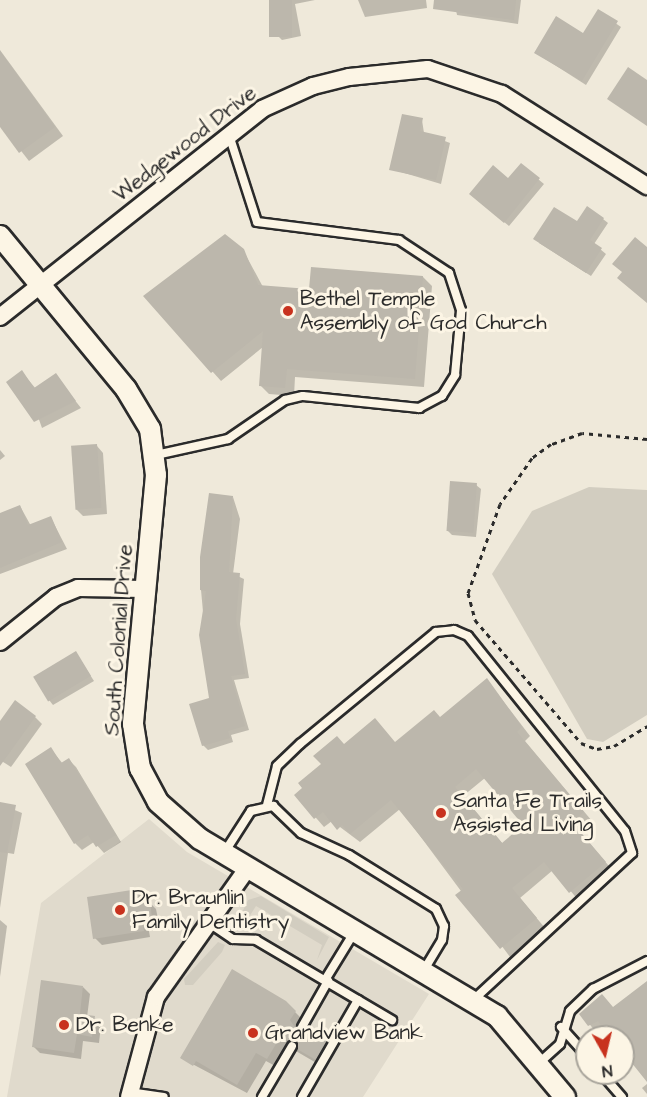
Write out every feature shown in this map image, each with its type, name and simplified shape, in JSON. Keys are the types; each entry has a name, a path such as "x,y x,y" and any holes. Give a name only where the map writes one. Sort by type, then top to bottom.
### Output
{"street":[{"name":"Wedgewood Drive","path":"0,316 262,109 313,86 428,69 502,94 647,186"},
{"name":"South Colonial Drive","path":"0,236 138,407 156,455 133,724 140,768 171,817 247,869 473,1000 509,1027 565,1097"},
{"path":"0,642 56,597 78,588 146,589"},
{"path":"129,1094 156,997 212,925 247,869"}],"lane":[{"path":"156,455 228,439 285,400 303,396 419,408 442,396 455,375 461,310 449,273 399,240 256,222 229,135"},
{"path":"267,805 277,766 300,744 428,637 448,629 468,636 625,831 632,853 473,1000"},
{"path":"224,853 251,811 267,805"},
{"path":"267,805 301,833 349,855 436,909 444,926 442,940 424,970"},
{"path":"212,925 233,939 256,940 392,1020"},
{"path":"302,1027 355,931"},
{"path":"539,1063 560,1044 561,1027 593,989 647,961"},
{"path":"302,1097 358,1000"},
{"path":"561,1027 575,1043"},
{"path":"262,1097 292,1046"},
{"path":"612,1085 622,1097"},
{"path":"129,1094 164,1097"}],"path":[{"path":"647,439 582,433 541,450 500,504 468,593 476,620 580,743 597,749 614,746 647,726"}],"shaded area":[{"path":"589,487 647,490 647,715 603,742 587,739 492,574 532,511"},
{"path":"149,819 187,852 429,994 363,1097 7,1097 41,903"},
{"path":"261,896 329,937 317,960 322,945 256,906 242,928 235,927 248,900"},
{"path":"218,942 225,945 222,952 193,985 185,985 184,979"}],"building":[{"path":"269,0 292,0 292,37 269,37"},
{"path":"434,0 516,0 514,20 433,9"},
{"path":"598,9 618,21 582,81 534,53 556,16 583,33"},
{"path":"0,51 55,127 19,153 0,127"},
{"path":"628,67 647,80 647,126 607,99"},
{"path":"402,114 423,118 420,131 446,137 436,180 389,170"},
{"path":"521,163 540,178 504,223 469,194 493,165 508,178"},
{"path":"587,206 604,218 590,240 602,248 586,273 533,239 554,207 577,221"},
{"name":"Bethel Temple Assembly of God Church","path":"225,234 244,249 258,285 309,289 311,267 423,276 415,379 287,369 285,388 259,386 263,331 211,373 143,296"},
{"path":"635,237 647,247 647,303 617,278 622,272 612,264"},
{"path":"22,370 34,388 56,373 76,401 34,422 6,382"},
{"path":"97,444 101,508 76,510 71,446"},
{"path":"450,481 477,483 473,533 447,531"},
{"path":"209,493 233,496 229,572 240,573 236,619 245,674 231,676 245,726 228,731 230,738 202,746 189,704 209,698 199,635 206,591 200,590 200,557"},
{"path":"20,505 28,525 51,516 62,542 0,568 0,513"},
{"path":"76,651 91,676 48,702 33,677"},
{"name":"Santa Fe Trails Assisted Living","path":"487,678 522,727 517,732 584,812 572,822 606,862 569,893 544,862 512,888 537,918 500,949 455,895 463,889 391,800 350,834 342,825 337,830 323,812 314,819 294,795 302,788 298,783 321,764 313,756 337,736 344,744 375,718 395,742 434,710 440,717","holes":["476,769 523,825 502,843 455,787"]},
{"path":"15,700 36,716 0,766 0,721"},
{"path":"51,747 61,763 69,758 116,835 96,847 88,835 74,844 25,764"},
{"path":"0,802 16,805 7,853 0,852"},
{"name":"Dr. Braunlin Family Dentistry","path":"138,889 140,902 150,900 152,918 142,919 144,931 93,939 87,897"},
{"name":"Grandview Bank","path":"232,969 286,1001 296,1011 290,1020 298,1032 308,1030 327,1042 316,1060 297,1049 296,1041 279,1039 267,1059 256,1053 237,1085 196,1061 193,1066 180,1058"},
{"name":"Dr. Benke","path":"41,980 83,986 80,1014 95,1016 92,1037 77,1034 74,1053 32,1047"},
{"path":"647,981 647,1082 635,1067 635,1025 601,1025 598,1021 587,1025 579,1014 602,994 613,1007"}],"place":[{"name":"Bethel Temple Assembly of God Church","path":"288,311"},
{"name":"Santa Fe Trails Assisted Living","path":"441,813"},
{"name":"Dr. Braunlin Family Dentistry","path":"120,910"},
{"name":"Dr. Benke","path":"64,1025"},
{"name":"Grandview Bank","path":"253,1033"}]}
